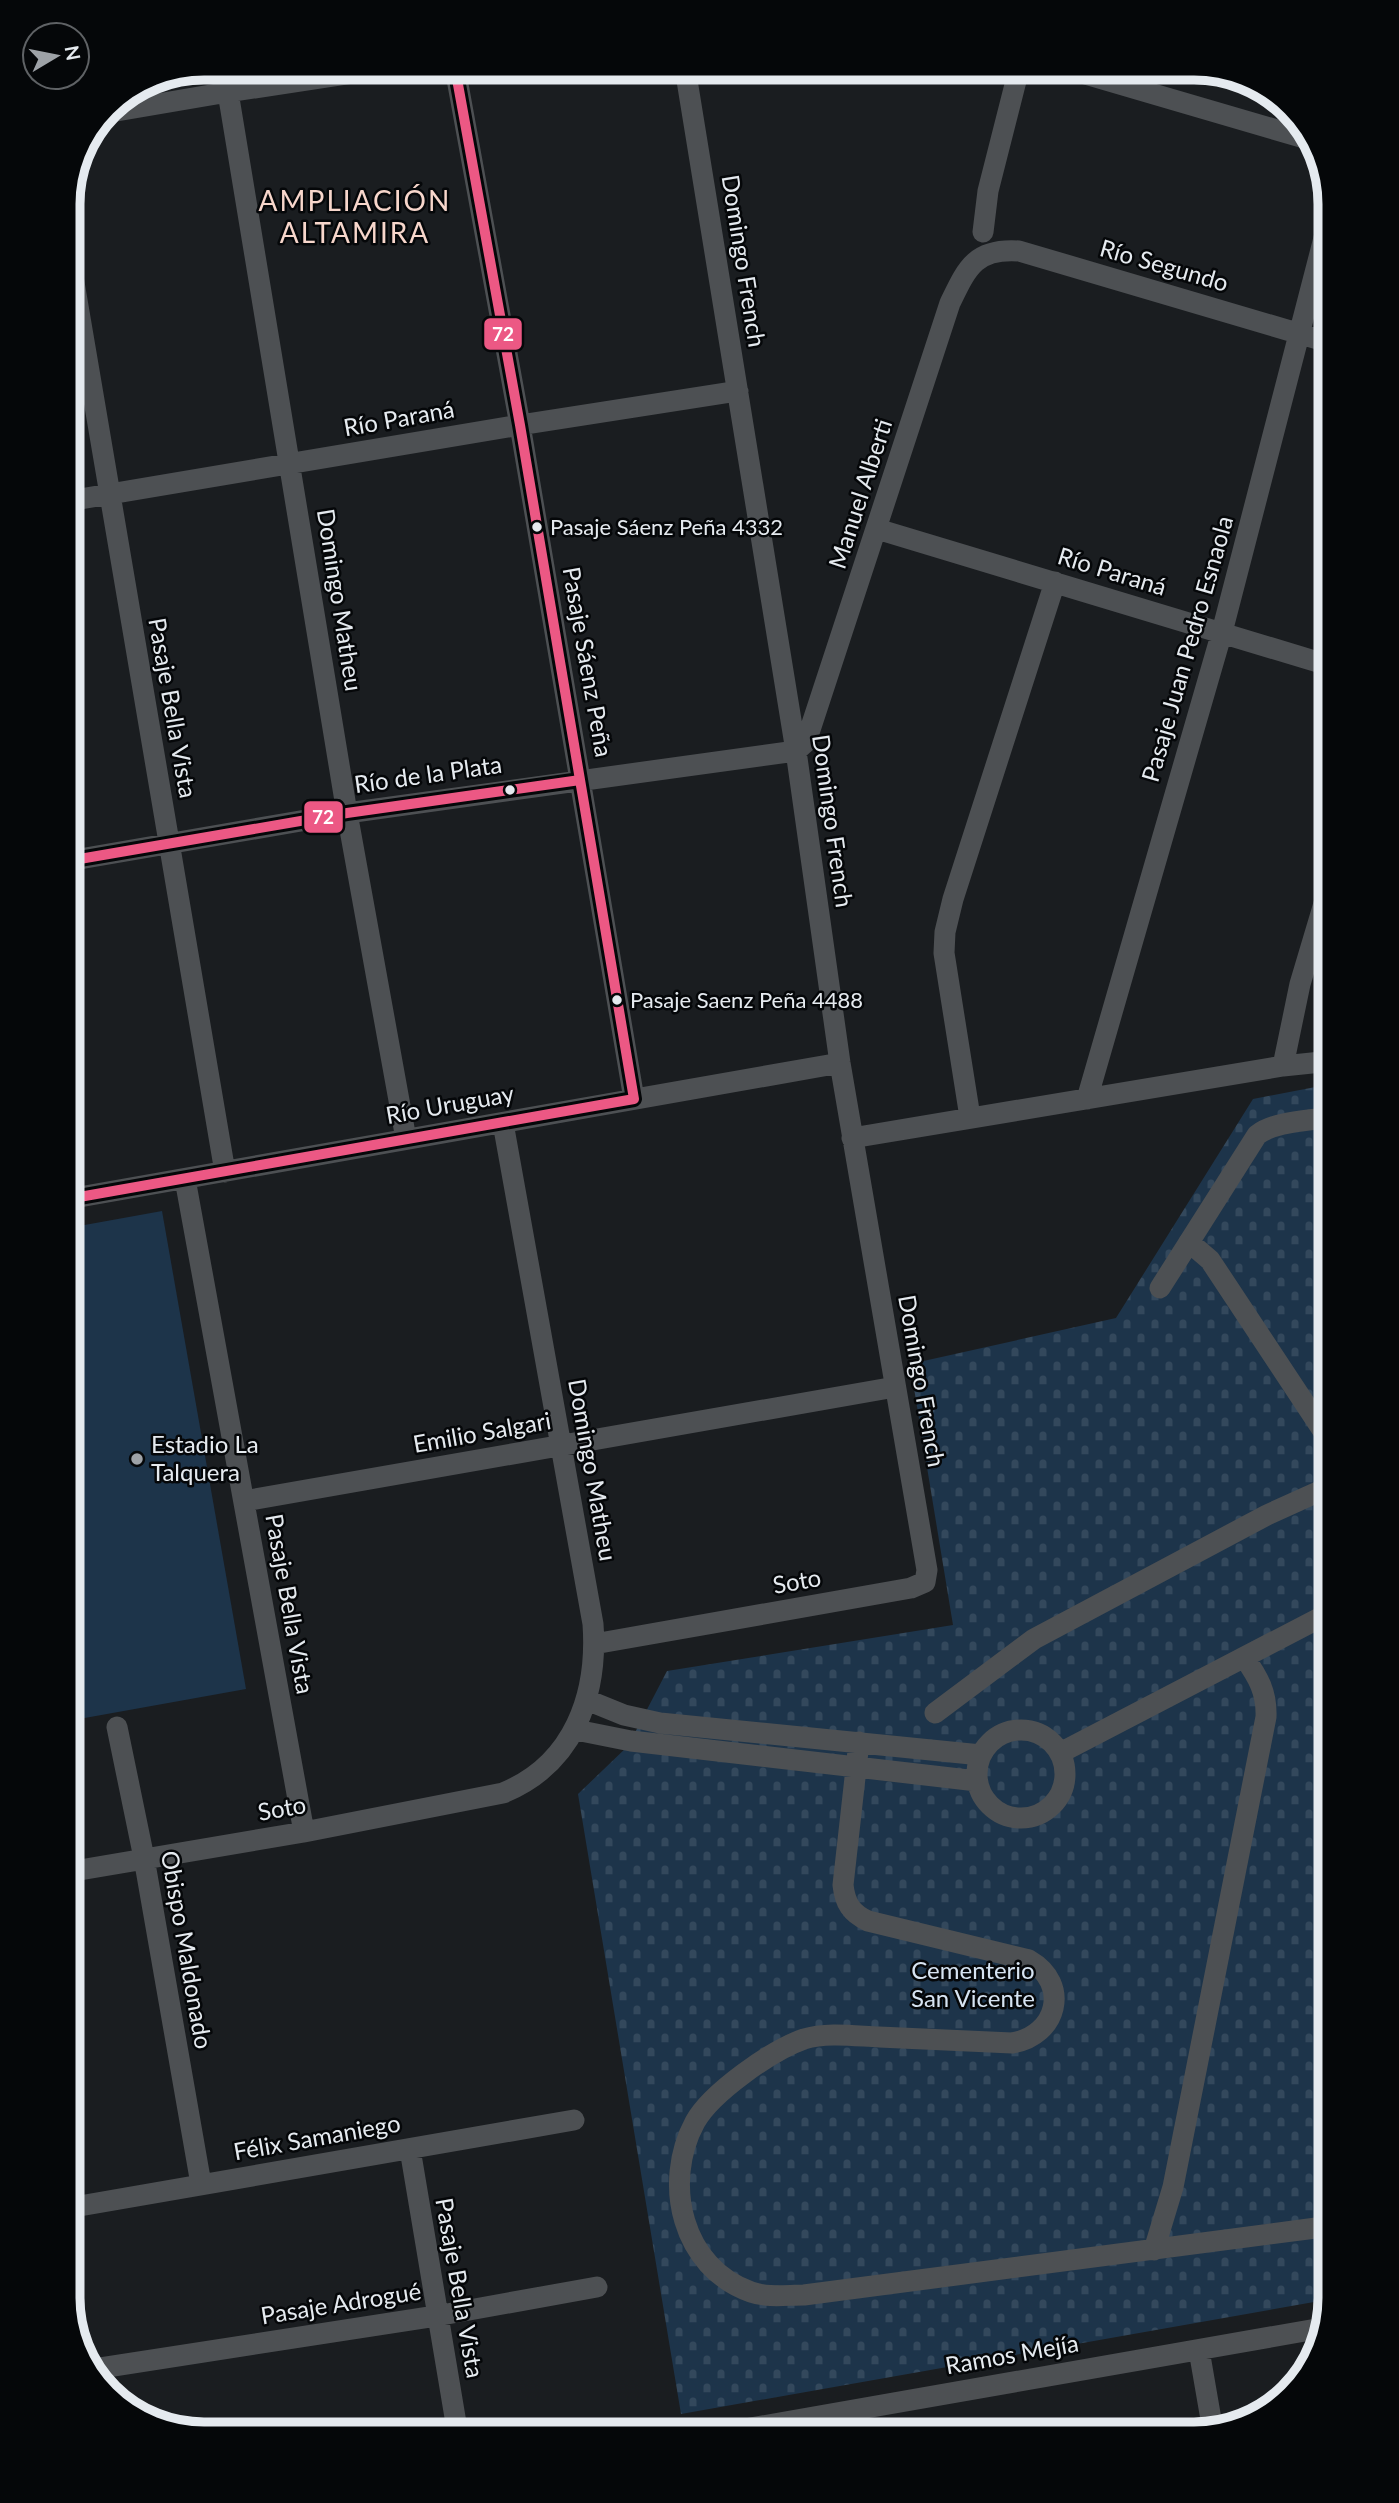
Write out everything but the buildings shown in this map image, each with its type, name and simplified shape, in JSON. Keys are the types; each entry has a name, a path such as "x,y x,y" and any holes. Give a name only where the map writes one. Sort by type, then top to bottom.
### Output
{"street":[{"name":"Domingo Matheu","path":"226,80 347,813 406,1139"},
{"path":"125,110 305,80"},
{"name":"Pasaje Sáenz Peña","path":"457,80 520,425 634,1100"},
{"name":"Domingo French","path":"687,80 796,751 852,1138 927,1570 925,1582"},
{"path":"983,232 988,191 1016,81"},
{"path":"1108,81 1299,137"},
{"name":"Río Segundo","path":"981,256 1003,250 1019,251 1318,339"},
{"name":"Manuel Alberti","path":"796,751 806,742 950,303 960,284 981,256"},
{"name":"Pasaje Juan Pedro Esnaola","path":"1087,1099 1222,632 1318,262"},
{"name":"Pasaje Bella Vista","path":"81,325 225,1172"},
{"name":"Río Paraná","path":"81,499 738,391"},
{"name":"Río Paraná","path":"877,529 1318,662"},
{"path":"970,1117 944,953 945,932 953,899 1055,582"},
{"name":"Río de la Plata","path":"81,859 347,813 796,751"},
{"path":"1283,1066 1300,984 1318,924"},
{"path":"852,1138 1318,1062"},
{"name":"Río Uruguay","path":"81,1197 840,1063"},
{"path":"1160,1288 1257,1135 1264,1129 1318,1119"},
{"name":"Domingo Matheu","path":"503,1123 593,1624 594,1644 587,1700 576,1730 532,1778 503,1793"},
{"name":"Pasaje Bella Vista","path":"185,1179 304,1832"},
{"path":"1189,1242 1210,1260 1318,1423"},
{"name":"Emilio Salgari","path":"244,1501 895,1387"},
{"path":"935,1713 1034,1639 1267,1515 1318,1492"},
{"name":"Soto","path":"594,1644 911,1588 925,1582"},
{"path":"1060,1753 1318,1619"},
{"path":"1154,2250 1173,2187 1266,1717 1262,1684 1244,1657"},
{"path":"587,1700 624,1714 660,1723 981,1755"},
{"name":"Obispo Maldonado","path":"117,1727 144,1858 201,2184"},
{"path":"576,1730 631,1741 977,1781"},
{"path":"1013,1730 1040,1734 1060,1753 1065,1768 1059,1797 1048,1809 1035,1816 1020,1819 1005,1815 987,1801 977,1781 977,1767 989,1743 1013,1730"},
{"path":"859,1742 843,1885 851,1909 868,1921 1038,1965 1048,1978 1054,1995 1054,2005 1042,2030 1026,2041 1012,2043 814,2037 778,2051 740,2076 702,2112 683,2154 680,2195 686,2228 696,2251 734,2285 768,2296 804,2295 1318,2227"},
{"name":"Soto","path":"80,1870 304,1832 503,1793"},
{"name":"Félix Samaniego","path":"80,2206 574,2120"},
{"name":"Pasaje Bella Vista","path":"410,2149 456,2422"},
{"name":"Pasaje Adrogué","path":"102,2368 436,2316 597,2287"},
{"name":"Ramos Mejía","path":"788,2422 1314,2329"},
{"path":"1199,2350 1211,2421"}],"green space":[{"name":"Cementerio San Vicente","path":"1318,1086 1318,2301 681,2414 578,1794 628,1746 667,1671 953,1625 910,1364 1116,1318 1253,1099"},
{"name":"Estadio La Talquera","path":"162,1211 246,1689 80,1719 81,1226"}],"transit line":[{"name":"72","path":"81,1197 634,1099 520,425 457,80"},
{"name":"72","path":"81,859 347,813 580,780"}],"place":[{"name":"Pasaje Sáenz Peña 4332","path":"537,527"},
{"name":"Pasaje Saenz Peña 4488","path":"617,1000"},
{"name":"Estadio La Talquera","path":"137,1459"}],"district":[{"name":"AMPLIACIÓN ALTAMIRA","path":"355,217"}]}
